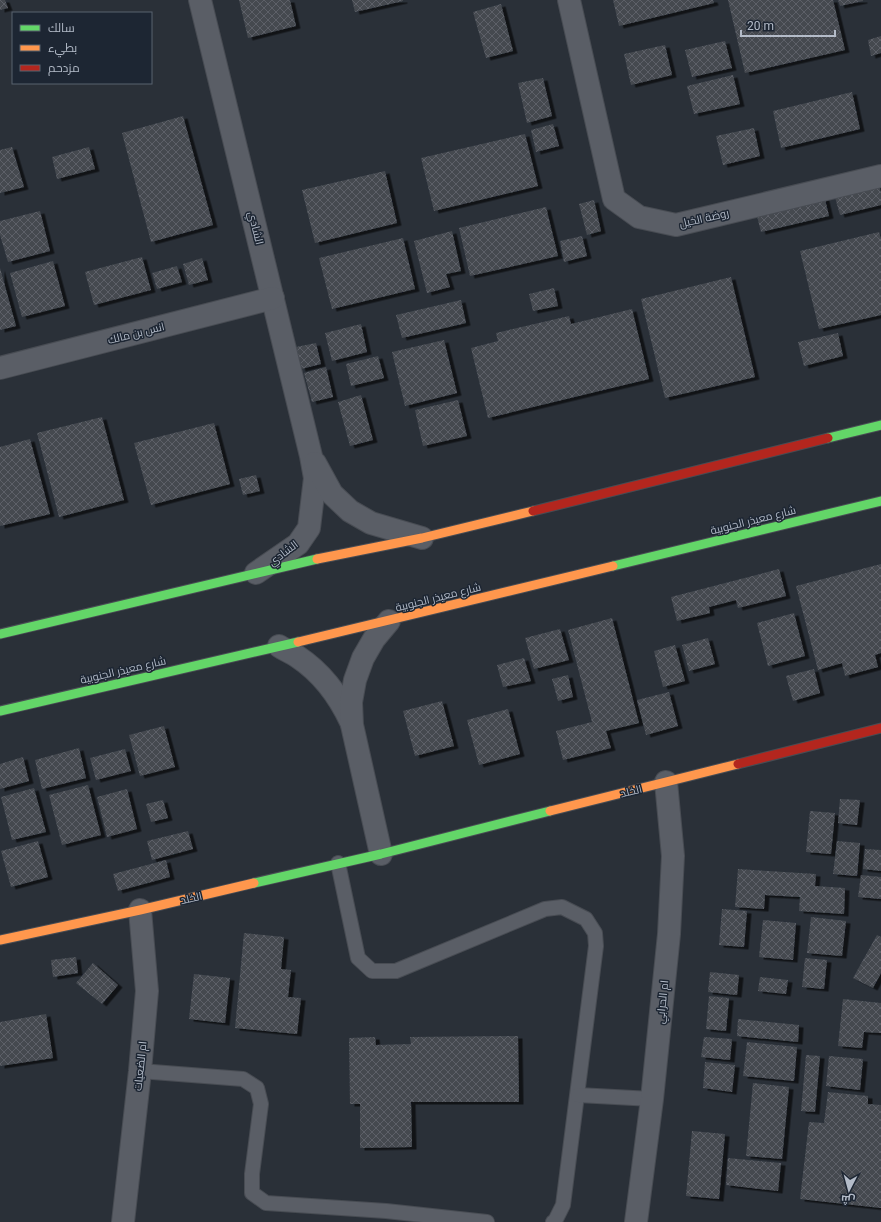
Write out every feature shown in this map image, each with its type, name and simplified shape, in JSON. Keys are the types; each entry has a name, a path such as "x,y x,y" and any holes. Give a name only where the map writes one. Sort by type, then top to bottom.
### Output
{"street":[{"name":"الشادي","path":"200,0 273,298 315,478 309,528 298,544 253,575"},
{"name":"روضة الخيل","path":"569,0 614,199 639,217 676,224 881,176"},
{"name":"انس بن مالك","path":"0,368 273,298"},
{"path":"0,634 336,555 422,538 881,425"},
{"name":"الشادي","path":"311,456 332,494 350,511 371,523 422,538"},
{"name":"شارع معيذر الجنوبية","path":"0,711 389,621 881,501"},
{"path":"381,854 352,725 351,702 355,680 363,658 374,639 389,621"},
{"path":"279,646 298,657 316,671 343,705 352,725"},
{"name":"الخلد","path":"0,940 140,910 381,854 881,728"},
{"name":"ام الحرابي","path":"636,1222 652,1100 669,934 673,856 666,782"},
{"name":"ام الضعيات","path":"123,1222 140,1071 147,991 140,910"}],"lane":[{"path":"338,863 358,958 372,971 396,971 545,909 562,906 586,919 595,933 596,946 563,1205 555,1221 552,1222"},
{"path":"140,1071 243,1079 257,1088 261,1104 252,1174 252,1193 266,1204 386,1217 488,1222"},
{"path":"578,1095 652,1100"}],"building":[{"path":"0,0 5,0 8,8 0,10"},
{"path":"239,0 290,0 296,26 248,38"},
{"path":"352,0 403,0 403,1 355,12"},
{"path":"613,0 713,0 714,3 619,26"},
{"path":"728,0 833,0 845,50 745,73"},
{"path":"838,0 863,0 863,1 840,6"},
{"path":"501,4 513,51 486,58 473,12"},
{"path":"881,36 881,53 871,56 868,40"},
{"path":"725,41 732,68 692,77 685,50"},
{"path":"665,45 672,75 631,85 624,54"},
{"path":"733,75 740,104 694,114 687,86"},
{"path":"543,78 552,116 527,123 518,83"},
{"path":"852,92 860,129 781,148 773,111"},
{"path":"183,116 213,225 151,242 122,133"},
{"path":"553,124 559,146 536,152 531,130"},
{"path":"754,128 760,156 723,165 716,136"},
{"path":"525,134 538,186 434,211 421,158"},
{"path":"12,147 24,187 0,193 0,150"},
{"path":"89,147 95,169 57,179 52,157"},
{"path":"385,171 397,223 315,243 302,190"},
{"path":"879,184 881,205 840,215 834,194"},
{"path":"824,195 829,216 761,232 756,212"},
{"path":"594,200 601,231 587,235 579,204"},
{"path":"546,207 558,256 470,276 459,228"},
{"path":"40,211 50,251 8,262 0,235 0,221"},
{"path":"452,231 461,271 446,274 450,287 427,293 414,241"},
{"path":"879,232 881,238 881,315 819,329 800,251"},
{"path":"582,236 587,256 564,262 560,241"},
{"path":"403,238 415,289 332,309 319,258"},
{"path":"142,257 151,290 94,305 85,272"},
{"path":"202,258 208,280 189,285 183,264"},
{"path":"53,261 65,306 22,317 10,273"},
{"path":"177,266 182,282 157,289 152,273"},
{"path":"0,268 16,326 0,330"},
{"path":"731,277 755,377 665,398 641,299"},
{"path":"554,288 558,306 533,311 529,294"},
{"path":"461,300 466,323 402,338 396,315"},
{"path":"632,309 649,379 488,418 471,348 498,341 496,333 569,316 571,324"},
{"path":"361,324 367,352 332,361 325,333"},
{"path":"838,333 843,356 804,366 798,342"},
{"path":"444,340 457,393 405,406 392,352"},
{"path":"316,343 321,364 301,369 296,347"},
{"path":"378,356 384,378 351,386 346,364"},
{"path":"326,367 333,397 312,402 304,373"},
{"path":"361,395 373,440 350,446 338,402"},
{"path":"458,400 467,436 423,446 415,410"},
{"path":"102,417 124,500 59,517 37,433"},
{"path":"214,423 230,484 151,505 134,443"},
{"path":"30,439 50,514 0,526 0,447"},
{"path":"256,475 260,491 243,495 239,479"},
{"path":"881,564 881,653 875,655 878,667 845,676 842,663 818,670 796,586"},
{"path":"779,569 786,596 738,608 736,600 709,607 710,613 677,621 671,597"},
{"path":"794,613 805,656 768,666 757,623"},
{"path":"612,618 639,723 606,731 611,748 563,760 556,731 592,722 568,630"},
{"path":"560,629 569,660 534,669 525,638"},
{"path":"708,638 715,664 689,671 682,645"},
{"path":"675,645 685,681 663,687 654,651"},
{"path":"524,658 531,681 503,687 497,665"},
{"path":"814,669 820,693 793,701 786,676"},
{"path":"568,675 573,697 558,701 552,679"},
{"path":"669,692 678,726 646,735 637,700"},
{"path":"442,701 454,746 415,756 403,711"},
{"path":"508,709 520,754 479,765 467,720"},
{"path":"164,726 175,767 140,776 129,735"},
{"path":"79,748 86,778 42,789 35,760"},
{"path":"125,749 131,771 96,780 90,758"},
{"path":"23,757 29,781 0,789 0,764"},
{"path":"88,785 101,835 62,845 49,795"},
{"path":"34,788 46,832 12,840 1,797"},
{"path":"127,789 137,829 107,837 97,797"},
{"path":"840,799 860,800 857,825 838,823"},
{"path":"163,800 168,818 151,822 146,804"},
{"path":"810,811 835,813 831,854 806,852"},
{"path":"188,831 193,849 152,860 147,841"},
{"path":"38,841 48,877 11,887 1,851"},
{"path":"837,841 860,843 857,876 833,874"},
{"path":"865,849 881,850 881,871 863,869"},
{"path":"166,860 170,877 118,891 113,874"},
{"path":"738,869 816,874 815,886 845,888 844,914 799,911 800,897 765,895 764,909 735,907"},
{"path":"861,875 881,877 881,899 858,897"},
{"path":"722,909 747,911 744,947 719,945"},
{"path":"811,917 846,921 842,956 807,953"},
{"path":"763,920 796,923 793,960 759,957"},
{"path":"244,933 284,937 281,969 291,970 288,997 301,998 297,1034 235,1028"},
{"path":"877,935 881,937 881,973 873,988 853,978"},
{"path":"76,957 78,973 53,977 51,960"},
{"path":"805,958 827,960 824,989 802,987"},
{"path":"93,963 118,985 102,1004 76,983"},
{"path":"710,972 739,975 737,995 708,992"},
{"path":"194,974 230,978 225,1023 189,1019"},
{"path":"760,977 788,980 786,994 758,991"},
{"path":"709,996 729,998 726,1031 706,1029"},
{"path":"843,999 881,1003 881,1033 864,1032 862,1048 838,1046"},
{"path":"46,1014 53,1058 0,1066 0,1022"},
{"path":"738,1019 799,1025 798,1042 737,1036"},
{"path":"518,1036 519,1102 411,1102 412,1147 360,1148 360,1104 350,1104 349,1038 375,1037 376,1045 411,1044 410,1037"},
{"path":"704,1037 732,1039 730,1060 701,1057"},
{"path":"747,1042 797,1047 794,1081 743,1076"},
{"path":"806,1055 820,1056 815,1112 801,1111"},
{"path":"829,1056 863,1059 860,1090 826,1086"},
{"path":"705,1062 735,1065 732,1092 703,1088"},
{"path":"753,1083 789,1087 782,1159 746,1156"},
{"path":"828,1092 868,1096 868,1104 881,1105 881,1208 800,1199 809,1122 824,1123"},
{"path":"692,1131 725,1134 719,1199 686,1196"},
{"path":"728,1158 781,1163 778,1191 726,1185"}],"traffic: fast":[{"path":"828,438 881,425"},
{"path":"613,566 881,501"},
{"path":"0,634 317,559"},
{"path":"0,711 298,642"},
{"path":"254,883 381,854 550,811"}],"traffic: slow":[{"path":"317,559 422,538 533,511"},
{"path":"298,642 613,566"},
{"path":"550,811 738,764"},
{"path":"0,940 140,910 254,883"}],"traffic: jam":[{"path":"533,511 828,438"},
{"path":"738,764 881,728"}]}
